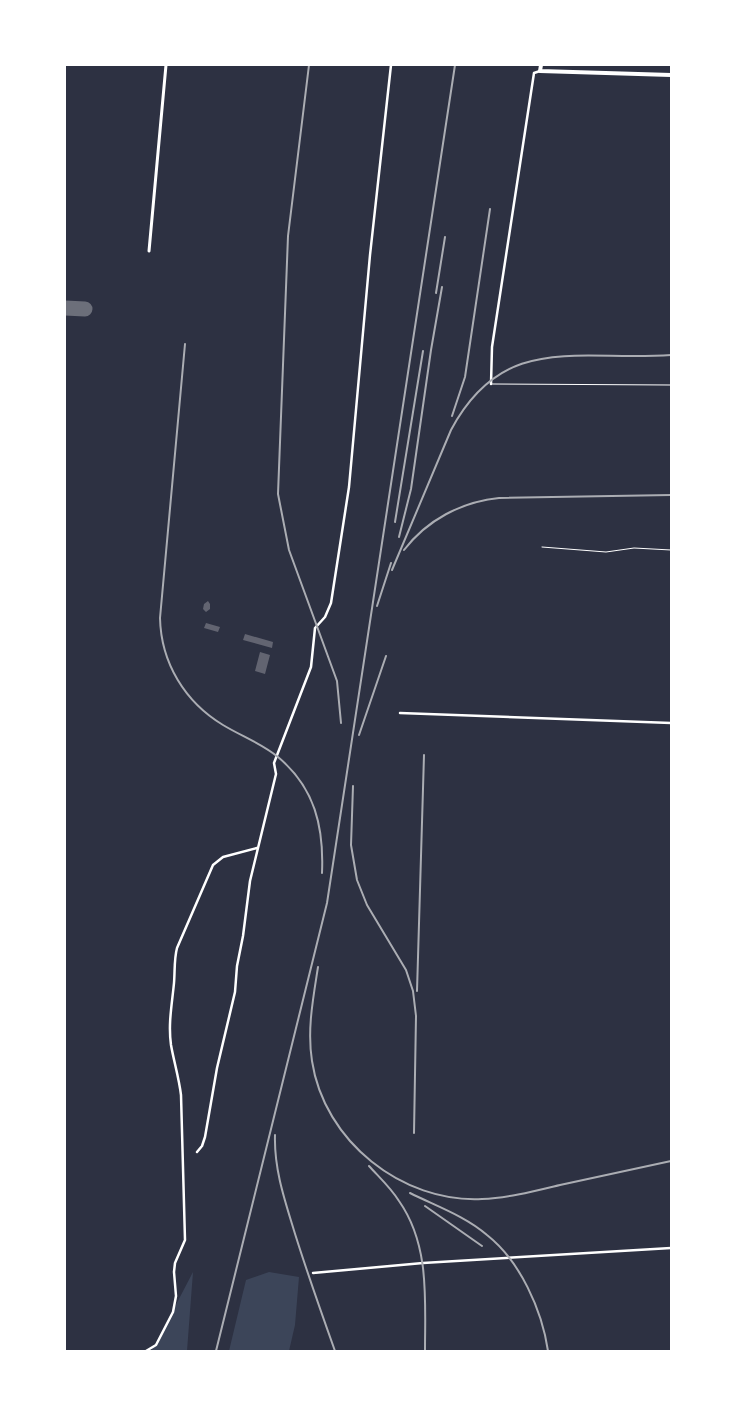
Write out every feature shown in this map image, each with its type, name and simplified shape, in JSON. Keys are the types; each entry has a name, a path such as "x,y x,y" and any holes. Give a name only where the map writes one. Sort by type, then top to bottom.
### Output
{"main road":[{"path":"541,65 540,71 671,75"}],"street":[{"path":"149,251 166,65"},
{"path":"197,1152 202,1146 205,1137 218,1060 233,1002 250,881 275,782 277,770 274,762 311,667 316,628 325,617 331,603 350,487 370,256 391,65"},
{"path":"491,384 492,347 534,73 540,71"},
{"path":"400,713 671,723"},
{"path":"146,1351 156,1345 173,1312 176,1296 175,1263 185,1240 181,1095 178,1071 171,1044 169,1018 174,986 175,955 213,865 223,857 257,848"},
{"path":"313,1273 423,1263 671,1248"}],"lane":[{"path":"491,384 671,385"},
{"path":"542,547 606,552 634,548 671,550"}],"shaded area":[{"path":"193,1272 187,1351 151,1351 156,1343"},
{"path":"269,1272 299,1277 295,1325 289,1351 229,1351 246,1280"}],"building":[{"path":"208,601 210,609 206,612 203,609 204,604"},
{"path":"206,623 220,627 218,632 204,628"},
{"path":"245,634 273,642 272,648 243,640"},
{"path":"260,652 270,655 265,674 255,671"}],"taxiway":[{"path":"65,308 85,309"}],"railway":[{"path":"309,65 288,236 278,494 289,550 337,681 341,723"},
{"path":"216,1351 327,903 455,65"},
{"path":"452,416 465,377 490,209"},
{"path":"436,293 445,237"},
{"path":"399,537 411,489 442,287"},
{"path":"185,344 160,618 161,635 170,666 197,705 223,725 278,757 301,782 309,795 319,824 322,873"},
{"path":"395,522 423,351"},
{"path":"392,570 451,430 472,399 495,378 520,365 546,358 671,355"},
{"path":"404,550 413,539 434,521 458,508 485,500 499,498 671,495"},
{"path":"377,606 391,563"},
{"path":"359,735 386,656"},
{"path":"417,991 424,755"},
{"path":"353,786 351,845 357,880 367,905 406,970 413,991 416,1016 414,1133"},
{"path":"318,967 311,1014 310,1038 312,1061 319,1090 332,1117 350,1141 372,1162 396,1178 423,1190 452,1198 482,1199 521,1194 671,1161"},
{"path":"275,1135 278,1169 285,1202 335,1351"},
{"path":"369,1166 396,1196 409,1218 416,1236 424,1273 425,1351"},
{"path":"410,1193 469,1222 487,1235 510,1258 528,1287 535,1303 541,1319 548,1351"},
{"path":"425,1206 482,1246"}]}
